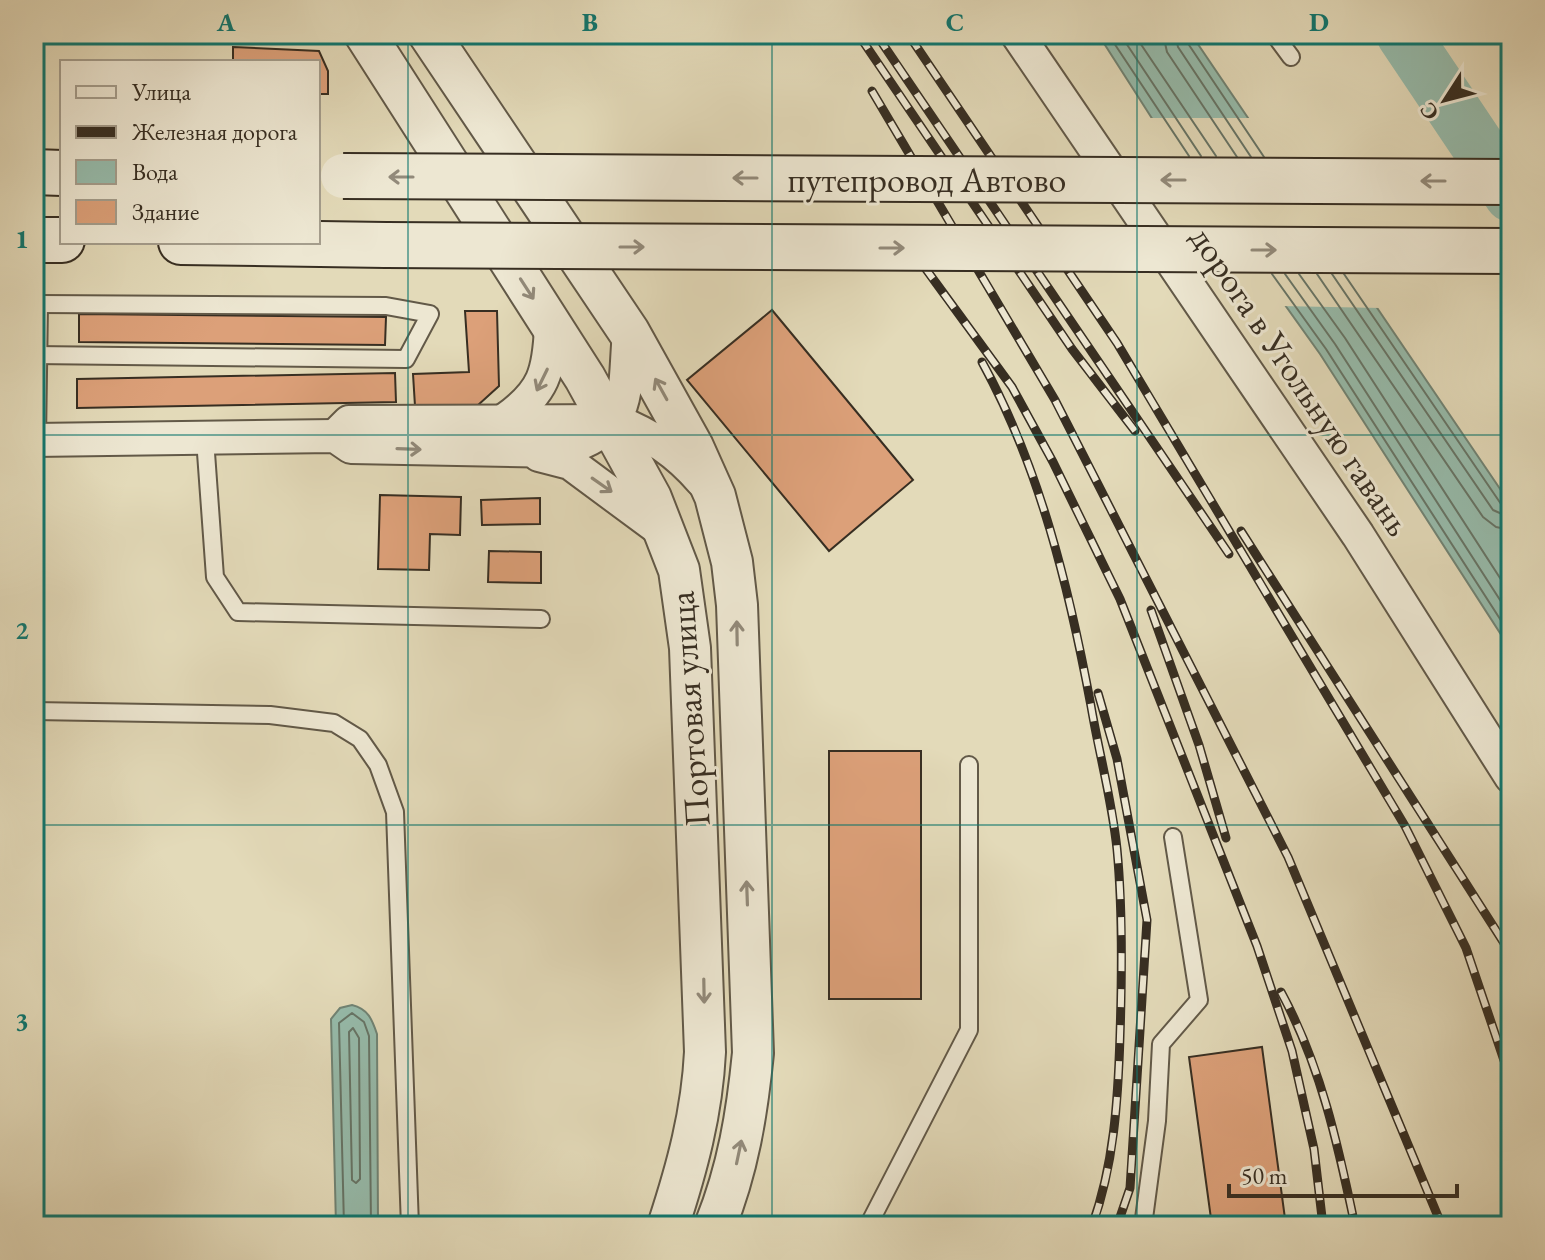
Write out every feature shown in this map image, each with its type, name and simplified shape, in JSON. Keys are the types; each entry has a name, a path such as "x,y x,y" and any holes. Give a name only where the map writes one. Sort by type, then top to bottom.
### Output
{"main road":[{"path":"34,172 60,173"},
{"name":"путепровод Автово","path":"330,176 1511,182"},
{"path":"34,240 60,240"},
{"name":"путепровод Автово","path":"318,244 1511,251"}],"street":[{"name":"Портовая улица","path":"365,34 612,422 651,498 679,570 690,648 705,1052 702,1104 668,1226"},
{"name":"Портовая улица","path":"429,34 629,332 693,447 715,496 732,562 737,605 753,1053 747,1115 733,1182 715,1226"},
{"name":"дорога в Угольную гавань","path":"1017,34 1358,535 1511,777"},
{"path":"506,419 526,405 540,386 550,363 551,327"},
{"path":"36,440 335,436 351,447 532,453 560,451 582,444 612,422 626,391 629,332"},
{"path":"335,436 349,422 506,419 612,422 650,435 682,458 715,496"},
{"path":"532,453 570,463 666,534"}],"lane":[{"path":"1274,34 1291,57"},
{"path":"36,355 406,359 430,314 386,306 37,304 36,355 36,440"},
{"path":"205,439 215,577 238,612 541,619"},
{"path":"34,711 270,715 334,723 360,739 378,765 395,812 410,1226"},
{"path":"868,1226 969,1030 969,765"},
{"path":"1143,1226 1157,1121 1161,1044 1199,1000 1173,837"}],"water":[{"path":"1098,34 1191,34 1511,505 1511,650 1320,354 1153,120"},
{"path":"352,1005 369,1015 377,1034 378,1226 336,1226 331,1019 340,1008"}],"pier":[{"path":"1147,118 1251,118 1381,308 1280,306"}],"building":[{"path":"233,47 319,51 328,71 328,94 320,94 320,60 233,60"},
{"path":"772,310 913,480 829,551 687,380"},
{"path":"465,311 497,311 499,386 477,406 415,406 413,374 469,372"},
{"path":"79,314 386,317 385,345 79,342"},
{"path":"395,373 396,402 77,408 77,379"},
{"path":"380,495 461,497 460,535 430,534 429,570 378,569"},
{"path":"540,498 540,524 482,525 481,500"},
{"path":"489,551 541,552 541,583 488,582"},
{"path":"829,751 921,751 921,999 829,999"},
{"path":"1262,1047 1286,1226 1212,1226 1189,1057"}],"waterway":[{"path":"1403,34 1511,195"}],"railway":[{"path":"858,34 1072,349 1135,431"},
{"path":"876,34 1229,554"},
{"path":"908,34 1117,343 1405,826 1466,948 1511,1081"},
{"path":"872,91 1055,400 1288,857 1442,1226"},
{"path":"901,235 1012,387 1053,462 1120,599 1257,946 1292,1051 1314,1149 1323,1226"},
{"path":"982,362 1020,444 1050,530 1082,662 1115,831 1122,942 1118,1084 1110,1156 1092,1226"},
{"path":"1241,531 1511,954"},
{"path":"1151,610 1199,745 1226,838"},
{"path":"1098,693 1117,759 1147,920 1130,1188 1117,1226"},
{"path":"1281,992 1318,1077 1355,1226"}]}
